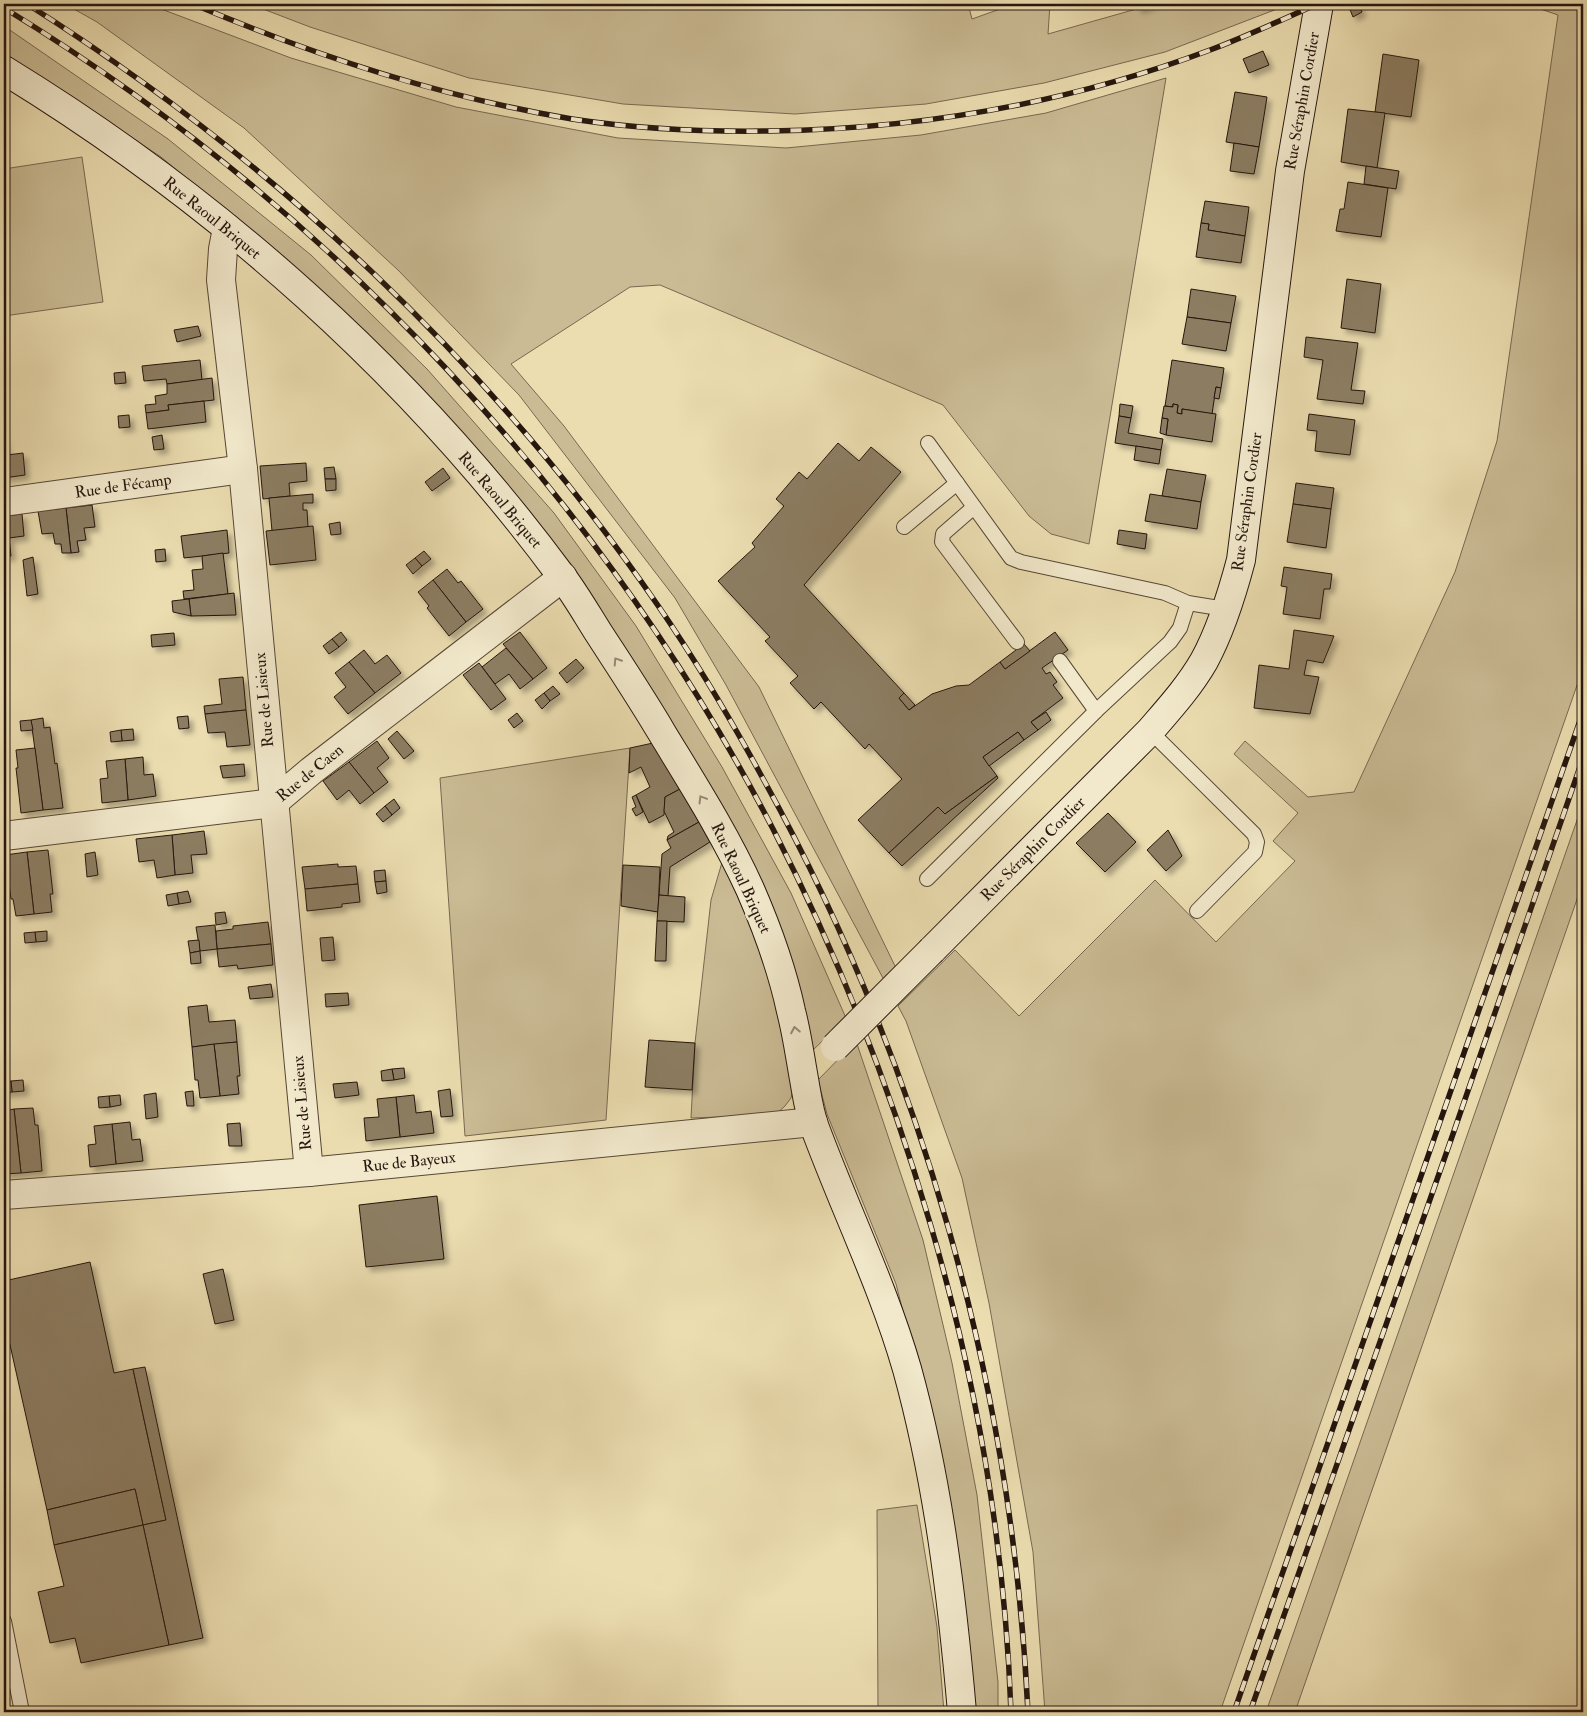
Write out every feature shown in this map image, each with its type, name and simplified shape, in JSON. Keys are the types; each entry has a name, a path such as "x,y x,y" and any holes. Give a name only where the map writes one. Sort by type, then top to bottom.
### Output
{"street":[{"name":"Rue Séraphin Cordier","path":"804,1078 1150,731 1178,699 1204,661 1226,609 1241,560 1290,171 1319,4"},
{"name":"Rue Raoul Briquet","path":"4,70 48,97 122,149 227,228 330,316 421,408 480,475 563,577 643,702 726,840 751,891 782,975 792,1012 813,1122 886,1303 907,1370 927,1454 942,1540 953,1621 962,1712"},
{"name":"Rue de Lisieux","path":"227,228 223,249 221,280 243,469 309,1172"},
{"name":"Rue de Fécamp","path":"4,502 243,469"},
{"name":"Rue de Caen","path":"4,836 273,803 311,771 563,577"},
{"name":"Rue de Bayeux","path":"4,1195 309,1172 813,1122"}],"lane":[{"path":"928,443 1011,558 1021,562 1166,593 1188,603 1226,609"},
{"path":"904,527 957,483"},
{"path":"974,507 942,534 942,542 1017,642"},
{"path":"927,879 1096,711 1170,642 1180,628 1188,603"},
{"path":"1060,661 1096,711"},
{"path":"1150,731 1254,834 1257,842 1255,852 1197,911"},
{"path":"4,1621 22,1712"}],"shaded area":[{"path":"65,4 148,4 291,58 456,107 618,138 786,148 921,135 1046,113 1166,78 1089,544 1051,534 1029,516 943,405 660,285 630,287 511,364 564,426 759,687 896,968 884,980 726,685 675,598 519,395 398,270 244,128 97,22"},
{"path":"250,4 968,4 972,19 1014,4 1050,4 1048,34 1154,4 1290,4 1165,52 1044,83 926,104 795,114 623,104 469,78 310,27"},
{"path":"1526,4 1583,4 1583,668 1220,1712 1045,1712 1033,1552 989,1303 962,1178 906,1021 898,1006 955,950 1019,1016 1155,880 1216,942 1295,861 1273,841 1298,813 1234,754 1245,741 1308,797 1354,792 1455,572 1497,441 1558,15"},
{"path":"4,26 168,139 311,255 427,369 554,513 636,626 722,767 791,893 846,1018 811,1052 783,944 547,541 413,379 300,273 161,157 4,53"},
{"path":"82,157 103,302 4,316 4,169"},
{"path":"630,748 606,1120 465,1136 440,778"},
{"path":"1583,803 1583,882 1295,1712 1266,1712"},
{"path":"723,859 770,953 796,1076 791,1098 775,1115 691,1118 695,1043 711,900"},
{"path":"856,1041 923,1240 952,1363 977,1495 998,1682 998,1712 972,1712 930,1418 896,1284 827,1114 818,1080"},
{"path":"917,1505 937,1627 944,1712 878,1712 877,1510"}],"building":[{"path":"1136,4 1154,4 1138,9"},
{"path":"1358,4 1362,12 1353,17 1349,7"},
{"path":"1263,51 1269,65 1249,73 1243,59"},
{"path":"1383,54 1419,60 1411,117 1375,112"},
{"path":"1235,92 1267,97 1259,147 1226,142"},
{"path":"1348,109 1385,113 1377,168 1341,162"},
{"path":"1234,143 1259,147 1254,174 1230,171"},
{"path":"1366,166 1399,171 1396,189 1364,184"},
{"path":"1348,182 1388,188 1381,237 1336,231 1340,209 1344,209"},
{"path":"1205,201 1249,207 1245,236 1208,230 1209,224 1201,223"},
{"path":"1201,223 1209,224 1208,230 1245,236 1241,263 1196,257"},
{"path":"1347,279 1381,284 1375,333 1341,328"},
{"path":"1191,289 1236,296 1231,323 1187,317"},
{"path":"1187,317 1231,323 1226,351 1182,344"},
{"path":"198,326 201,336 177,342 174,330"},
{"path":"1306,337 1358,343 1351,390 1365,391 1363,404 1317,399 1323,360 1304,357"},
{"path":"200,360 202,380 167,384 166,379 144,381 142,366"},
{"path":"1172,360 1224,368 1221,388 1216,387 1212,414 1182,409 1182,414 1177,413 1178,405 1173,404 1173,407 1165,406"},
{"path":"125,372 126,383 115,384 114,373"},
{"path":"212,378 214,400 168,405 169,410 146,413 145,405 156,404 155,396 167,394 167,384"},
{"path":"1216,387 1221,388 1219,399 1214,398"},
{"path":"204,401 206,422 148,429 146,413 169,410 168,405"},
{"path":"1120,404 1133,406 1131,418 1119,416"},
{"path":"1173,404 1178,405 1177,413 1182,414 1182,409 1216,414 1212,442 1166,435 1168,419 1162,418 1164,406 1173,407"},
{"path":"1309,414 1355,420 1350,455 1315,451 1317,431 1307,430"},
{"path":"129,415 130,427 119,428 118,416"},
{"path":"1119,416 1131,418 1128,433 1163,439 1161,450 1115,443"},
{"path":"1162,418 1168,419 1166,435 1160,433"},
{"path":"162,435 164,449 154,450 152,437"},
{"path":"4,437 7,455 23,453 25,475 4,478"},
{"path":"838,443 859,461 871,447 901,472 804,585 904,693 899,698 909,710 932,694 956,686 969,685 1000,662 1005,669 1055,632 1068,650 1042,668 1046,674 1050,672 1057,682 1053,685 1063,698 1031,722 1038,730 1024,740 1018,732 983,757 997,776 945,814 938,807 889,853 858,820 902,779 869,744 865,749 821,702 814,709 790,683 798,676 765,641 770,637 718,581 755,547 752,543 784,506 776,499 799,472 807,479"},
{"path":"1136,446 1161,450 1159,464 1134,460"},
{"path":"306,463 307,481 289,483 290,496 263,499 260,466"},
{"path":"334,467 336,479 325,479 324,468"},
{"path":"443,468 450,478 432,491 425,482"},
{"path":"1167,469 1206,475 1201,502 1162,496"},
{"path":"325,479 336,479 336,490 326,491"},
{"path":"1296,483 1334,488 1331,509 1293,504"},
{"path":"313,494 313,503 303,503 303,510 307,510 308,527 272,531 269,498"},
{"path":"1150,494 1201,502 1197,529 1145,521"},
{"path":"1293,504 1331,509 1326,548 1287,542"},
{"path":"92,505 95,527 84,528 86,540 77,541 79,552 71,553 66,508"},
{"path":"66,508 71,553 62,553 61,544 55,544 53,533 42,534 38,511"},
{"path":"22,514 24,536 9,538 11,556 4,557 4,516"},
{"path":"340,522 341,534 331,535 329,524"},
{"path":"313,526 316,560 270,565 266,531"},
{"path":"227,530 229,553 184,558 181,536"},
{"path":"1119,530 1147,534 1145,549 1117,544"},
{"path":"165,549 166,561 156,562 155,550"},
{"path":"424,551 431,559 422,566 415,558"},
{"path":"223,553 228,594 184,599 183,591 194,590 192,570 203,569 202,556"},
{"path":"33,557 38,594 27,596 23,560"},
{"path":"415,558 422,566 413,574 406,565"},
{"path":"1284,567 1332,574 1330,589 1324,589 1320,619 1283,614 1287,587 1281,586"},
{"path":"447,569 458,583 461,581 483,609 466,622 433,580"},
{"path":"433,580 466,622 449,636 427,608 429,606 418,592"},
{"path":"234,593 236,615 191,616 189,599"},
{"path":"189,599 191,616 173,612 172,601"},
{"path":"1294,630 1334,636 1323,663 1307,660 1304,675 1319,677 1310,714 1254,708 1259,665 1289,669"},
{"path":"341,632 347,640 339,647 332,639"},
{"path":"520,632 547,668 533,679 503,644"},
{"path":"174,633 175,645 152,647 151,635"},
{"path":"332,639 339,647 329,654 323,646"},
{"path":"1024,644 1030,651 1005,669 1000,662"},
{"path":"506,648 533,679 520,689 509,674 495,684 482,667"},
{"path":"364,650 375,664 387,655 401,673 375,693 349,662"},
{"path":"576,659 584,668 567,683 559,673"},
{"path":"349,662 375,693 348,714 334,697 346,687 335,673"},
{"path":"479,663 506,699 491,710 463,675"},
{"path":"243,677 246,710 205,714 204,706 222,704 219,679"},
{"path":"553,686 560,694 550,701 544,693"},
{"path":"544,693 550,701 542,709 535,700"},
{"path":"904,693 915,705 909,710 899,698"},
{"path":"246,710 250,745 227,747 225,732 208,733 205,714"},
{"path":"1046,712 1051,720 1038,730 1031,722"},
{"path":"517,713 523,721 514,728 508,720"},
{"path":"188,716 189,728 179,729 177,717"},
{"path":"43,718 44,728 50,727 63,808 43,810 31,720"},
{"path":"31,720 33,730 21,731 20,721"},
{"path":"133,729 134,740 122,741 121,730"},
{"path":"121,730 122,741 111,742 110,732"},
{"path":"397,731 414,751 404,759 388,739"},
{"path":"1018,732 1024,740 989,766 983,757"},
{"path":"377,741 389,758 377,768 388,782 374,793 349,762"},
{"path":"653,743 680,789 665,797 664,815 649,823 636,795 650,787 641,767 629,773 630,748"},
{"path":"35,748 43,810 21,813 16,750"},
{"path":"143,757 144,775 153,774 156,796 128,800 125,759"},
{"path":"125,759 128,800 102,803 100,779 108,778 106,761"},
{"path":"349,762 374,793 360,804 349,790 337,800 323,781"},
{"path":"244,764 245,776 223,778 220,766"},
{"path":"997,776 998,778 902,866 889,853 938,807 945,814"},
{"path":"680,789 699,822 667,840 668,836 674,832 664,811 665,797"},
{"path":"636,795 643,812 636,816 632,809 636,807 632,797"},
{"path":"394,799 400,808 392,815 385,806"},
{"path":"385,806 392,815 383,822 376,814"},
{"path":"1108,813 1136,842 1105,872 1076,843"},
{"path":"699,822 710,842 670,867 668,896 659,895 662,854 671,848 667,840"},
{"path":"1168,830 1182,856 1166,871 1147,850"},
{"path":"204,831 207,854 191,855 193,873 175,875 172,835"},
{"path":"172,835 175,875 157,878 154,860 139,862 136,839"},
{"path":"48,850 53,894 50,894 52,912 34,914 27,852"},
{"path":"27,852 34,914 16,916 13,899 11,899 5,855"},
{"path":"95,852 98,875 87,877 85,854"},
{"path":"338,864 338,867 356,866 358,884 305,889 302,867"},
{"path":"623,865 660,867 658,912 621,906"},
{"path":"385,870 386,881 375,882 374,871"},
{"path":"386,881 387,892 377,894 375,882"},
{"path":"358,884 360,902 342,904 342,907 307,911 305,889"},
{"path":"188,891 191,902 179,904 177,893"},
{"path":"177,893 179,904 168,906 166,895"},
{"path":"659,895 685,897 684,922 657,921"},
{"path":"225,912 227,923 216,925 215,913"},
{"path":"657,921 667,921 666,961 655,961"},
{"path":"268,922 271,944 217,949 216,931 233,929 233,926"},
{"path":"215,925 217,949 200,951 196,927"},
{"path":"47,931 47,941 36,942 35,932"},
{"path":"35,932 36,942 25,943 24,933"},
{"path":"333,937 335,960 322,961 320,938"},
{"path":"199,940 200,951 190,953 188,941"},
{"path":"271,944 273,965 238,969 237,965 219,967 217,949"},
{"path":"200,951 201,963 191,964 190,953"},
{"path":"271,984 273,997 250,999 248,987"},
{"path":"348,993 349,1005 326,1007 325,994"},
{"path":"207,1005 209,1022 235,1020 237,1042 192,1047 188,1007"},
{"path":"649,1040 695,1043 692,1090 645,1087"},
{"path":"237,1042 240,1076 237,1076 239,1094 220,1096 214,1044"},
{"path":"214,1044 220,1096 200,1098 198,1080 195,1080 192,1047"},
{"path":"404,1068 405,1078 394,1080 392,1069"},
{"path":"392,1069 394,1080 382,1081 381,1071"},
{"path":"23,1080 24,1091 12,1092 11,1081"},
{"path":"11,1081 12,1092 4,1093 4,1082"},
{"path":"357,1082 359,1095 335,1098 333,1084"},
{"path":"450,1089 453,1116 441,1117 438,1091"},
{"path":"193,1091 194,1106 187,1106 185,1092"},
{"path":"156,1093 158,1117 146,1119 144,1095"},
{"path":"120,1095 121,1105 110,1107 109,1096"},
{"path":"414,1095 416,1113 431,1111 434,1133 400,1137 396,1097"},
{"path":"109,1096 110,1107 99,1108 98,1097"},
{"path":"396,1097 400,1137 366,1141 364,1118 379,1117 377,1099"},
{"path":"33,1108 35,1125 38,1125 42,1171 21,1173 14,1109"},
{"path":"14,1109 21,1173 4,1174 4,1111"},
{"path":"130,1122 132,1140 140,1139 143,1161 116,1164 112,1124"},
{"path":"240,1123 242,1146 229,1146 227,1124"},
{"path":"112,1124 116,1164 90,1167 88,1145 96,1144 94,1126"},
{"path":"437,1196 444,1259 366,1267 359,1205"},
{"path":"90,1262 114,1373 133,1369 166,1520 143,1525 135,1489 47,1510 4,1318 4,1281"},
{"path":"223,1269 234,1320 215,1324 203,1274"},
{"path":"145,1367 203,1638 169,1645 143,1525 166,1520 133,1369"},
{"path":"135,1489 143,1525 54,1545 47,1510"},
{"path":"143,1525 169,1645 81,1663 75,1638 50,1643 38,1592 64,1586 54,1545"}],"railway":[{"path":"27,4 119,65 207,130 292,200 373,273 451,351 525,432 594,518 659,607 725,711 818,884 868,997 912,1112 948,1228 979,1347 1002,1468 1018,1589 1028,1712"},
{"path":"193,4 285,41 379,73 475,99 572,119 622,125 671,129 745,131 826,129 883,125 994,110 1049,98 1157,69 1251,34 1317,4"},
{"path":"4,8 123,86 236,172 343,266 444,367 538,474 625,587 703,706 773,829 841,973 898,1122 930,1223 962,1343 986,1465 1002,1588 1011,1712"},
{"path":"1234,1712 1583,712"},
{"path":"1250,1712 1583,758"}]}
